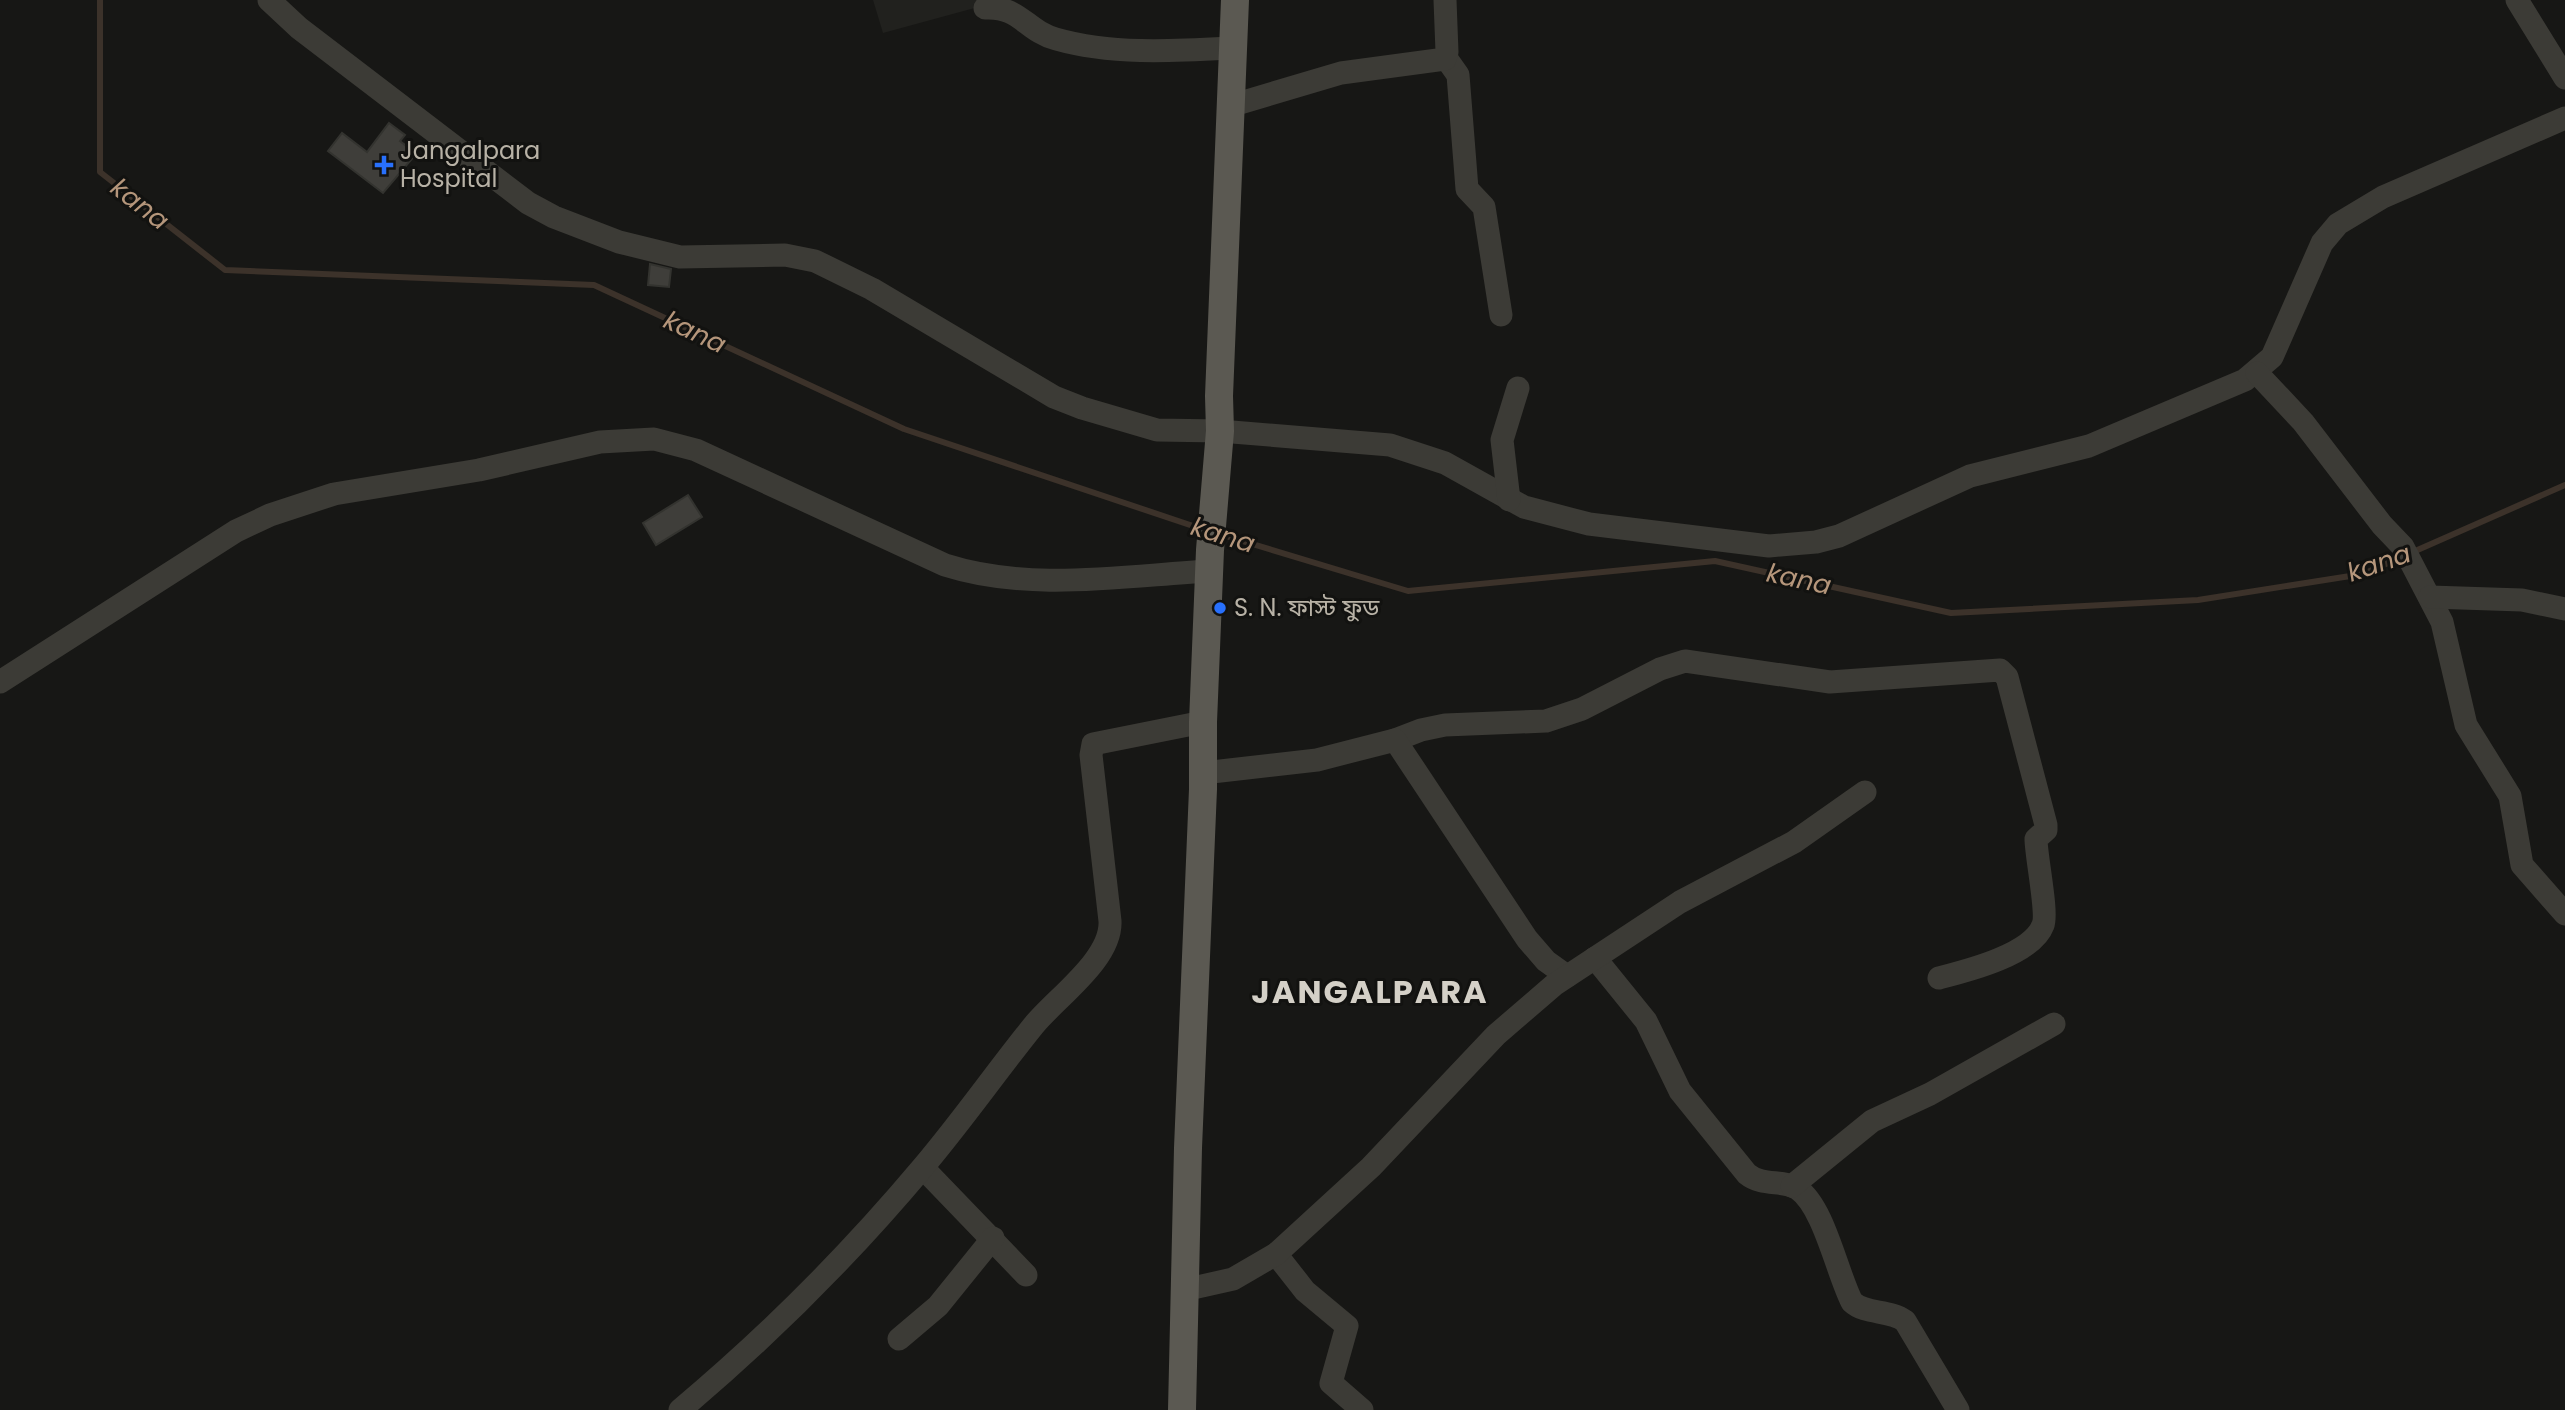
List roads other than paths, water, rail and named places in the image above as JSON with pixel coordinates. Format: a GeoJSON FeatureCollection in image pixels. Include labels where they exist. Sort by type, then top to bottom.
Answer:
{"type":"FeatureCollection","features":[{"type":"Feature","properties":{"kind":"main road"},"geometry":{"type":"LineString","coordinates":[[1182,1410],[1203,722],[1210,560],[1220,431],[1219,396],[1235,0]]}},
{"type":"Feature","properties":{"kind":"street"},"geometry":{"type":"LineString","coordinates":[[269,0],[299,28],[528,203],[554,217],[619,242],[680,257],[785,255],[815,261],[872,289],[1067,402],[1157,430],[1220,431],[1390,445],[1452,467],[1509,500],[1555,516],[1625,529],[1751,545],[1816,542],[1863,528],[1970,476],[2089,446],[2257,373],[2273,357],[2322,243],[2338,224],[2376,200],[2565,118]]}},
{"type":"Feature","properties":{"kind":"street"},"geometry":{"type":"LineString","coordinates":[[1445,0],[1446,58],[1458,75],[1467,189],[1484,207],[1501,315]]}},
{"type":"Feature","properties":{"kind":"street"},"geometry":{"type":"LineString","coordinates":[[2517,0],[2565,78]]}},
{"type":"Feature","properties":{"kind":"street"},"geometry":{"type":"LineString","coordinates":[[985,8],[1012,11],[1040,34],[1074,43],[1177,51],[1233,48]]}},
{"type":"Feature","properties":{"kind":"street"},"geometry":{"type":"LineString","coordinates":[[1230,106],[1350,71],[1446,58]]}},
{"type":"Feature","properties":{"kind":"street"},"geometry":{"type":"LineString","coordinates":[[2257,373],[2303,422],[2382,526],[2403,547],[2442,622],[2466,725],[2510,796],[2522,865],[2565,914]]}},
{"type":"Feature","properties":{"kind":"street"},"geometry":{"type":"LineString","coordinates":[[1509,500],[1502,446],[1504,427],[1518,388]]}},
{"type":"Feature","properties":{"kind":"street"},"geometry":{"type":"LineString","coordinates":[[0,682],[236,531],[270,515],[334,494],[479,470],[600,442],[635,438],[674,442],[696,450],[945,565],[987,576],[1055,580],[1210,560]]}},
{"type":"Feature","properties":{"kind":"street"},"geometry":{"type":"LineString","coordinates":[[2427,591],[2522,600],[2565,609]]}},
{"type":"Feature","properties":{"kind":"street"},"geometry":{"type":"LineString","coordinates":[[1203,773],[1317,760],[1445,725],[1546,721],[1582,709],[1660,669],[1685,661],[1830,682],[2000,670],[2007,677],[2046,825],[2046,830],[2036,839],[2043,925],[2034,938],[2005,956],[1939,978]]}},
{"type":"Feature","properties":{"kind":"street"},"geometry":{"type":"LineString","coordinates":[[680,1410],[783,1316],[923,1168],[1020,1042],[1089,967],[1108,940],[1109,910],[1090,748],[1097,742],[1117,737],[1203,722]]}},
{"type":"Feature","properties":{"kind":"street"},"geometry":{"type":"LineString","coordinates":[[1395,740],[1527,939],[1546,961],[1567,976]]}},
{"type":"Feature","properties":{"kind":"street"},"geometry":{"type":"LineString","coordinates":[[1184,1290],[1233,1279],[1276,1254],[1371,1167],[1496,1035],[1567,976],[1680,902],[1794,842],[1865,792]]}},
{"type":"Feature","properties":{"kind":"street"},"geometry":{"type":"LineString","coordinates":[[1595,958],[1646,1021],[1680,1091],[1747,1174],[1766,1183],[1792,1186],[1803,1193],[1816,1211],[1852,1302],[1866,1310],[1893,1313],[1905,1321],[1958,1410]]}},
{"type":"Feature","properties":{"kind":"street"},"geometry":{"type":"LineString","coordinates":[[1792,1186],[1872,1121],[1930,1094],[2054,1024]]}},
{"type":"Feature","properties":{"kind":"street"},"geometry":{"type":"LineString","coordinates":[[923,1168],[1026,1275]]}},
{"type":"Feature","properties":{"kind":"street"},"geometry":{"type":"LineString","coordinates":[[899,1339],[939,1306],[993,1238]]}},
{"type":"Feature","properties":{"kind":"street"},"geometry":{"type":"LineString","coordinates":[[1276,1254],[1305,1291],[1347,1326],[1331,1382],[1362,1410]]}},
{"type":"Feature","properties":{"kind":"waterway","name":"kana"},"geometry":{"type":"LineString","coordinates":[[100,0],[100,172],[225,270],[594,285],[904,429],[1205,530]]}},
{"type":"Feature","properties":{"kind":"waterway","name":"kana"},"geometry":{"type":"LineString","coordinates":[[1219,534],[1408,591],[1715,561],[1951,613],[2198,600],[2363,574],[2565,485]]}},
{"type":"Feature","properties":{"kind":"place","name":"Jangalpara Hospital"},"geometry":{"type":"Point","coordinates":[384,165]}},
{"type":"Feature","properties":{"kind":"place","name":"S. N. ফাস্ট ফুড"},"geometry":{"type":"Point","coordinates":[1220,608]}},
{"type":"Feature","properties":{"kind":"district","name":"JANGALPARA"},"geometry":{"type":"Point","coordinates":[1370,992]}}]}
